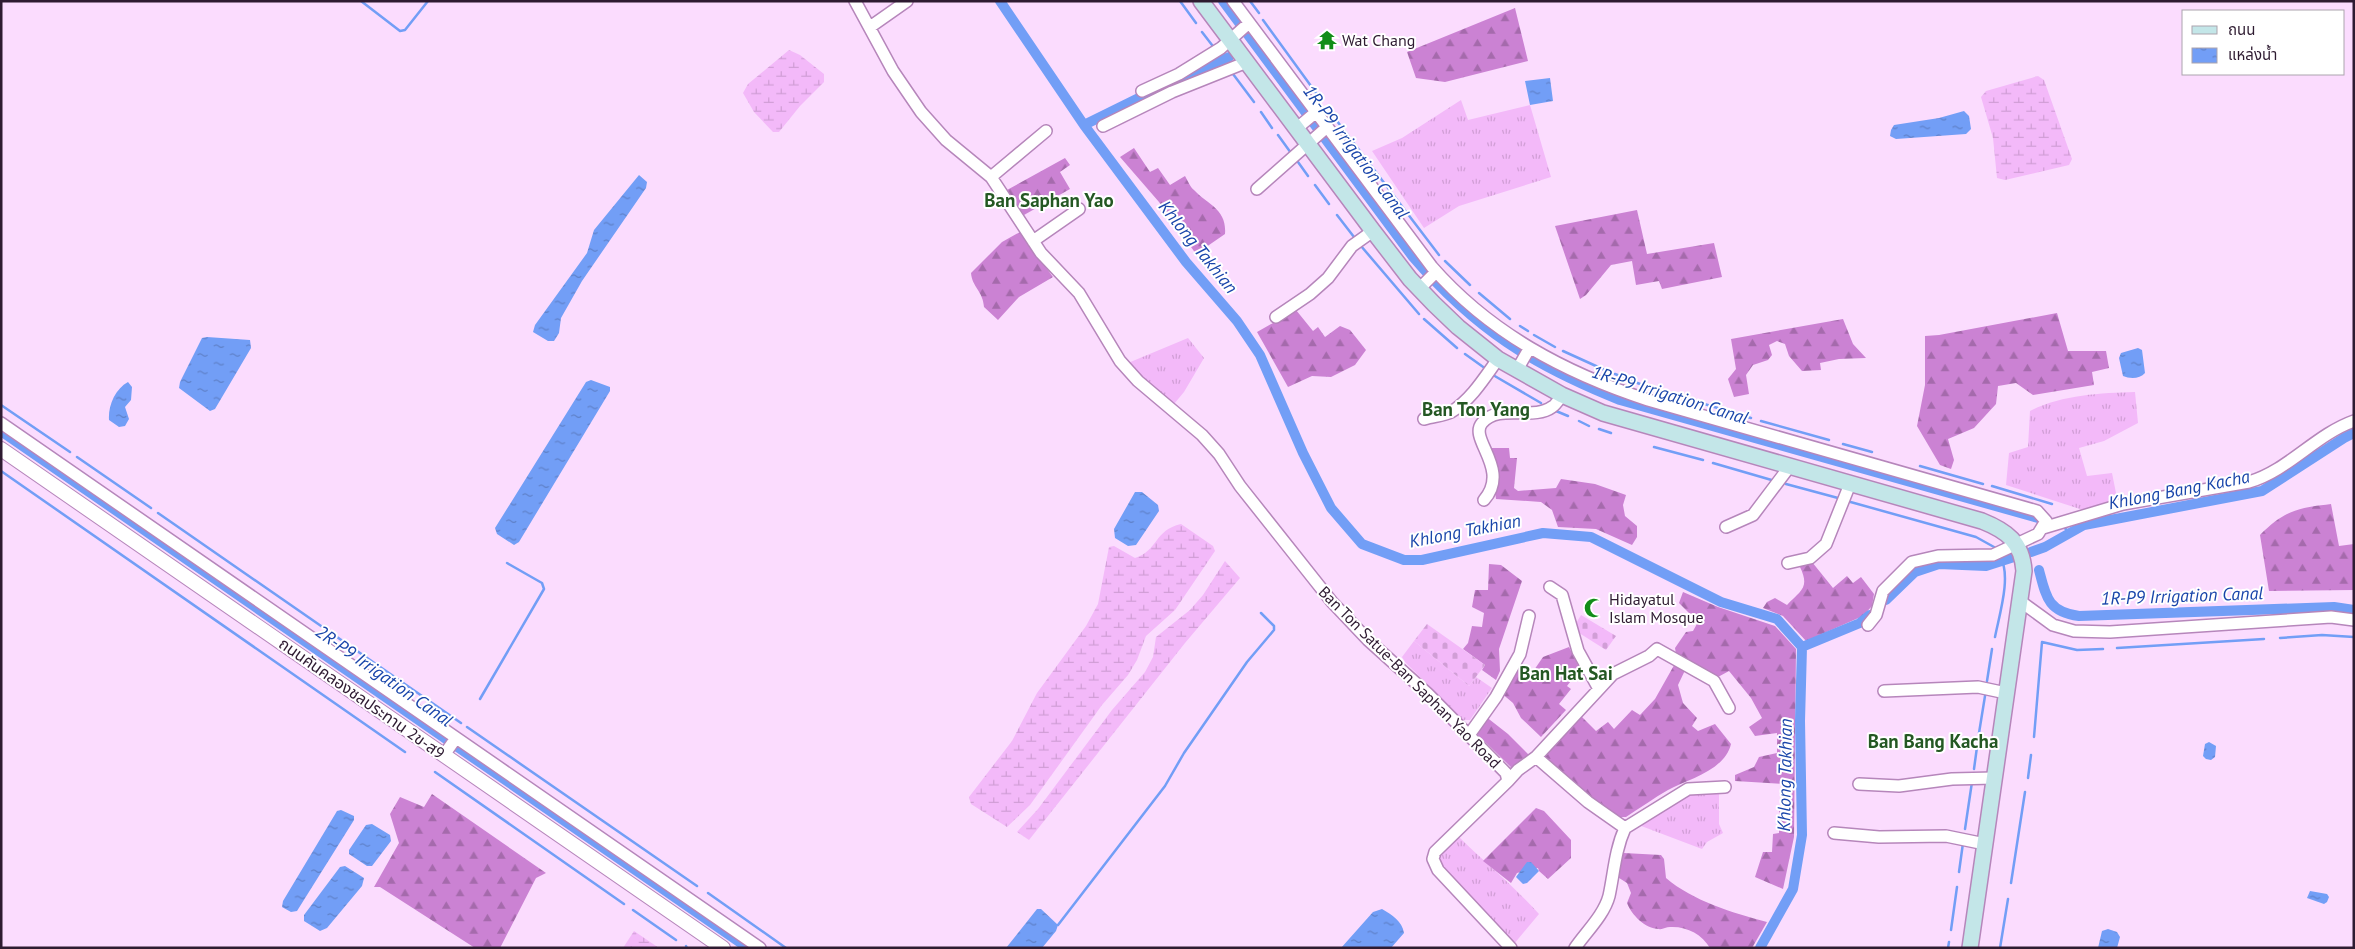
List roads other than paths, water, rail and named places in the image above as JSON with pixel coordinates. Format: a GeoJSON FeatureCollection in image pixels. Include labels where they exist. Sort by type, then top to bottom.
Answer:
{"type":"FeatureCollection","features":[{"type":"Feature","properties":{"kind":"main road"},"geometry":{"type":"LineString","coordinates":[[1201,1],[1233,37],[1246,62],[1307,120],[1318,135],[1373,231],[1458,327],[1498,359],[1523,358],[1562,395],[1603,413],[1982,521],[2005,532],[2018,544],[2024,571],[1970,948]]}},
{"type":"Feature","properties":{"kind":"street","name":"Ban Ton Satue-Ban Saphan Yao Road"},"geometry":{"type":"LineString","coordinates":[[855,1],[893,71],[921,112],[946,140],[991,178],[1052,266],[1079,293],[1120,361],[1138,380],[1202,435],[1219,454],[1264,519],[1332,602],[1506,773],[1508,781],[1435,852],[1433,859],[1438,870],[1511,948]]}},
{"type":"Feature","properties":{"kind":"street"},"geometry":{"type":"LineString","coordinates":[[870,27],[907,1]]}},
{"type":"Feature","properties":{"kind":"street"},"geometry":{"type":"LineString","coordinates":[[1233,1],[1318,135],[1435,273],[1502,331],[1523,358],[1648,400],[2037,511],[2046,521],[2043,528]]}},
{"type":"Feature","properties":{"kind":"street"},"geometry":{"type":"LineString","coordinates":[[1142,91],[1179,74],[1233,37],[1247,25]]}},
{"type":"Feature","properties":{"kind":"street"},"geometry":{"type":"LineString","coordinates":[[1103,126],[1172,92],[1246,62]]}},
{"type":"Feature","properties":{"kind":"street"},"geometry":{"type":"LineString","coordinates":[[991,178],[1046,131]]}},
{"type":"Feature","properties":{"kind":"street"},"geometry":{"type":"LineString","coordinates":[[1257,189],[1318,135]]}},
{"type":"Feature","properties":{"kind":"street"},"geometry":{"type":"LineString","coordinates":[[1033,241],[1079,209]]}},
{"type":"Feature","properties":{"kind":"street"},"geometry":{"type":"LineString","coordinates":[[1276,317],[1310,294],[1328,278],[1352,246],[1373,231]]}},
{"type":"Feature","properties":{"kind":"street"},"geometry":{"type":"LineString","coordinates":[[1422,286],[1435,273]]}},
{"type":"Feature","properties":{"kind":"street"},"geometry":{"type":"LineString","coordinates":[[1424,419],[1444,415],[1456,408],[1464,401],[1498,359]]}},
{"type":"Feature","properties":{"kind":"street"},"geometry":{"type":"LineString","coordinates":[[1484,500],[1492,492],[1495,478],[1479,431],[1481,423],[1489,418],[1506,414],[1536,412],[1552,408],[1562,395]]}},
{"type":"Feature","properties":{"kind":"street"},"geometry":{"type":"LineString","coordinates":[[1868,626],[1876,615],[1883,590],[1912,562],[1938,556],[1993,555],[2030,539],[2043,528],[2124,504],[2264,478],[2279,470],[2330,432],[2354,421]]}},
{"type":"Feature","properties":{"kind":"street"},"geometry":{"type":"LineString","coordinates":[[1,423],[59,475],[450,746],[760,948]]}},
{"type":"Feature","properties":{"kind":"street","name":"ถนนคันคลองชลประทาน 2ข-ส9"},"geometry":{"type":"LineString","coordinates":[[1,449],[59,475],[450,746],[723,948]]}},
{"type":"Feature","properties":{"kind":"street"},"geometry":{"type":"LineString","coordinates":[[1726,527],[1753,515],[1790,466]]}},
{"type":"Feature","properties":{"kind":"street"},"geometry":{"type":"LineString","coordinates":[[1788,563],[1810,558],[1826,544],[1850,484]]}},
{"type":"Feature","properties":{"kind":"street"},"geometry":{"type":"LineString","coordinates":[[1550,587],[1562,595],[1578,651],[1599,689]]}},
{"type":"Feature","properties":{"kind":"street"},"geometry":{"type":"LineString","coordinates":[[2020,601],[2053,625],[2074,631],[2110,632],[2331,617],[2354,620]]}},
{"type":"Feature","properties":{"kind":"street"},"geometry":{"type":"LineString","coordinates":[[1469,735],[1496,697],[1520,654],[1529,616]]}},
{"type":"Feature","properties":{"kind":"street"},"geometry":{"type":"LineString","coordinates":[[1508,781],[1518,770],[1536,757],[1613,674],[1650,656],[1658,648],[1714,681],[1729,708]]}},
{"type":"Feature","properties":{"kind":"street"},"geometry":{"type":"LineString","coordinates":[[1884,691],[1978,687],[2006,693]]}},
{"type":"Feature","properties":{"kind":"street"},"geometry":{"type":"LineString","coordinates":[[1536,757],[1582,797],[1625,828]]}},
{"type":"Feature","properties":{"kind":"street"},"geometry":{"type":"LineString","coordinates":[[1859,784],[1899,786],[1952,779],[1994,778]]}},
{"type":"Feature","properties":{"kind":"street"},"geometry":{"type":"LineString","coordinates":[[1575,948],[1603,910],[1608,897],[1613,866],[1625,828],[1688,789],[1725,786]]}},
{"type":"Feature","properties":{"kind":"street"},"geometry":{"type":"LineString","coordinates":[[1834,833],[1879,837],[1946,836],[1985,844]]}},
{"type":"Feature","properties":{"kind":"water"},"geometry":{"type":"Polygon","coordinates":[[[1550,78],[1553,101],[1530,105],[1525,81],[1550,78]]]}},
{"type":"Feature","properties":{"kind":"water"},"geometry":{"type":"Polygon","coordinates":[[[1964,111],[1969,116],[1971,129],[1966,134],[1896,139],[1890,136],[1894,125],[1939,118],[1964,111]]]}},
{"type":"Feature","properties":{"kind":"water"},"geometry":{"type":"Polygon","coordinates":[[[639,175],[647,182],[646,188],[582,281],[561,318],[559,333],[554,341],[548,341],[533,332],[535,325],[587,253],[594,230],[639,175]]]}},
{"type":"Feature","properties":{"kind":"water"},"geometry":{"type":"Polygon","coordinates":[[[202,338],[250,340],[251,348],[215,409],[210,411],[179,388],[180,382],[202,338]]]}},
{"type":"Feature","properties":{"kind":"water"},"geometry":{"type":"Polygon","coordinates":[[[2138,348],[2142,350],[2145,373],[2135,378],[2123,376],[2119,358],[2121,353],[2138,348]]]}},
{"type":"Feature","properties":{"kind":"water"},"geometry":{"type":"Polygon","coordinates":[[[591,380],[610,387],[610,391],[519,542],[514,545],[497,534],[495,528],[586,382],[591,380]]]}},
{"type":"Feature","properties":{"kind":"water"},"geometry":{"type":"Polygon","coordinates":[[[128,382],[132,387],[131,400],[125,407],[129,419],[125,426],[119,427],[109,420],[110,409],[116,393],[128,382]]]}},
{"type":"Feature","properties":{"kind":"water"},"geometry":{"type":"Polygon","coordinates":[[[1135,492],[1142,492],[1158,505],[1159,511],[1136,545],[1128,546],[1115,538],[1114,529],[1135,492]]]}},
{"type":"Feature","properties":{"kind":"water"},"geometry":{"type":"Polygon","coordinates":[[[2209,742],[2216,746],[2215,757],[2211,760],[2203,756],[2205,744],[2209,742]]]}},
{"type":"Feature","properties":{"kind":"water"},"geometry":{"type":"Polygon","coordinates":[[[341,810],[354,816],[354,820],[297,911],[291,912],[282,907],[283,901],[337,811],[341,810]]]}},
{"type":"Feature","properties":{"kind":"water"},"geometry":{"type":"Polygon","coordinates":[[[372,824],[390,835],[391,841],[372,866],[367,866],[349,854],[349,850],[366,825],[372,824]]]}},
{"type":"Feature","properties":{"kind":"water"},"geometry":{"type":"Polygon","coordinates":[[[1527,862],[1531,862],[1539,871],[1527,883],[1523,884],[1516,877],[1527,862]]]}},
{"type":"Feature","properties":{"kind":"water"},"geometry":{"type":"Polygon","coordinates":[[[345,866],[364,878],[362,886],[327,928],[320,931],[304,921],[304,915],[340,867],[345,866]]]}},
{"type":"Feature","properties":{"kind":"water"},"geometry":{"type":"Polygon","coordinates":[[[2310,891],[2327,894],[2329,897],[2327,902],[2324,904],[2307,898],[2310,891]]]}},
{"type":"Feature","properties":{"kind":"water"},"geometry":{"type":"Polygon","coordinates":[[[1037,909],[1041,909],[1058,925],[1056,931],[1042,948],[1006,948],[1037,909]]]}},
{"type":"Feature","properties":{"kind":"water"},"geometry":{"type":"Polygon","coordinates":[[[1382,909],[1399,922],[1404,933],[1391,948],[1341,948],[1373,912],[1382,909]]]}},
{"type":"Feature","properties":{"kind":"water"},"geometry":{"type":"Polygon","coordinates":[[[2108,929],[2117,932],[2120,937],[2117,948],[2098,948],[2102,931],[2108,929]]]}},
{"type":"Feature","properties":{"kind":"waterway"},"geometry":{"type":"LineString","coordinates":[[361,1],[400,31],[405,30],[428,1]]}},
{"type":"Feature","properties":{"kind":"waterway","name":"Khlong Takhian"},"geometry":{"type":"LineString","coordinates":[[1000,1],[1084,125],[1186,262],[1237,321],[1260,355],[1303,453],[1331,508],[1362,544],[1404,560],[1422,560],[1543,533],[1591,537],[1721,602],[1777,619],[1802,647],[1800,721],[1802,835],[1793,889],[1760,948]]}},
{"type":"Feature","properties":{"kind":"waterway"},"geometry":{"type":"LineString","coordinates":[[1180,1],[1196,23]]}},
{"type":"Feature","properties":{"kind":"waterway","name":"1R-P9 Irrigation Canal"},"geometry":{"type":"LineString","coordinates":[[1223,1],[1413,257],[1459,305],[1483,325],[1532,358],[1588,387],[1620,400],[2038,518]]}},
{"type":"Feature","properties":{"kind":"waterway"},"geometry":{"type":"LineString","coordinates":[[1250,1],[1259,13]]}},
{"type":"Feature","properties":{"kind":"waterway"},"geometry":{"type":"LineString","coordinates":[[1263,20],[1319,97]]}},
{"type":"Feature","properties":{"kind":"waterway"},"geometry":{"type":"LineString","coordinates":[[1202,32],[1212,45]]}},
{"type":"Feature","properties":{"kind":"waterway"},"geometry":{"type":"LineString","coordinates":[[1219,55],[1225,64]]}},
{"type":"Feature","properties":{"kind":"waterway"},"geometry":{"type":"LineString","coordinates":[[1175,81],[1229,57]]}},
{"type":"Feature","properties":{"kind":"waterway"},"geometry":{"type":"LineString","coordinates":[[1233,74],[1254,102]]}},
{"type":"Feature","properties":{"kind":"waterway"},"geometry":{"type":"LineString","coordinates":[[1084,125],[1153,91]]}},
{"type":"Feature","properties":{"kind":"waterway"},"geometry":{"type":"LineString","coordinates":[[1261,112],[1272,128]]}},
{"type":"Feature","properties":{"kind":"waterway"},"geometry":{"type":"LineString","coordinates":[[1337,121],[1439,255]]}},
{"type":"Feature","properties":{"kind":"waterway"},"geometry":{"type":"LineString","coordinates":[[1278,135],[1291,153]]}},
{"type":"Feature","properties":{"kind":"waterway"},"geometry":{"type":"LineString","coordinates":[[1298,162],[1308,176]]}},
{"type":"Feature","properties":{"kind":"waterway"},"geometry":{"type":"LineString","coordinates":[[1315,185],[1329,204]]}},
{"type":"Feature","properties":{"kind":"waterway"},"geometry":{"type":"LineString","coordinates":[[1337,215],[1354,237]]}},
{"type":"Feature","properties":{"kind":"waterway"},"geometry":{"type":"LineString","coordinates":[[1361,246],[1419,314]]}},
{"type":"Feature","properties":{"kind":"waterway"},"geometry":{"type":"LineString","coordinates":[[1445,261],[1470,285]]}},
{"type":"Feature","properties":{"kind":"waterway"},"geometry":{"type":"LineString","coordinates":[[1479,293],[1510,319]]}},
{"type":"Feature","properties":{"kind":"waterway"},"geometry":{"type":"LineString","coordinates":[[1424,319],[1457,348]]}},
{"type":"Feature","properties":{"kind":"waterway"},"geometry":{"type":"LineString","coordinates":[[1520,326],[1528,331]]}},
{"type":"Feature","properties":{"kind":"waterway"},"geometry":{"type":"LineString","coordinates":[[1534,335],[1555,347]]}},
{"type":"Feature","properties":{"kind":"waterway"},"geometry":{"type":"LineString","coordinates":[[1563,351],[1607,371]]}},
{"type":"Feature","properties":{"kind":"waterway"},"geometry":{"type":"LineString","coordinates":[[1465,354],[1486,369]]}},
{"type":"Feature","properties":{"kind":"waterway"},"geometry":{"type":"LineString","coordinates":[[1615,374],[1650,388]]}},
{"type":"Feature","properties":{"kind":"waterway"},"geometry":{"type":"LineString","coordinates":[[1493,375],[1541,403]]}},
{"type":"Feature","properties":{"kind":"waterway"},"geometry":{"type":"LineString","coordinates":[[1661,391],[1751,418]]}},
{"type":"Feature","properties":{"kind":"waterway"},"geometry":{"type":"LineString","coordinates":[[1,405],[70,452]]}},
{"type":"Feature","properties":{"kind":"waterway"},"geometry":{"type":"LineString","coordinates":[[1556,411],[1568,416]]}},
{"type":"Feature","properties":{"kind":"waterway"},"geometry":{"type":"LineString","coordinates":[[1579,421],[1589,426]]}},
{"type":"Feature","properties":{"kind":"waterway"},"geometry":{"type":"LineString","coordinates":[[1761,421],[1829,440]]}},
{"type":"Feature","properties":{"kind":"waterway"},"geometry":{"type":"LineString","coordinates":[[1599,429],[1611,433]]}},
{"type":"Feature","properties":{"kind":"waterway","name":"2R-P9 Irrigation Canal"},"geometry":{"type":"LineString","coordinates":[[1,431],[748,948]]}},
{"type":"Feature","properties":{"kind":"waterway","name":"Khlong Bang Kacha"},"geometry":{"type":"LineString","coordinates":[[2031,552],[2045,547],[2084,525],[2262,491],[2354,433]]}},
{"type":"Feature","properties":{"kind":"waterway"},"geometry":{"type":"LineString","coordinates":[[1843,444],[1872,452]]}},
{"type":"Feature","properties":{"kind":"waterway"},"geometry":{"type":"LineString","coordinates":[[1654,447],[1703,460]]}},
{"type":"Feature","properties":{"kind":"waterway"},"geometry":{"type":"LineString","coordinates":[[77,457],[151,508]]}},
{"type":"Feature","properties":{"kind":"waterway"},"geometry":{"type":"LineString","coordinates":[[1713,463],[1775,481]]}},
{"type":"Feature","properties":{"kind":"waterway"},"geometry":{"type":"LineString","coordinates":[[1920,466],[1983,484]]}},
{"type":"Feature","properties":{"kind":"waterway"},"geometry":{"type":"LineString","coordinates":[[1,471],[405,752]]}},
{"type":"Feature","properties":{"kind":"waterway"},"geometry":{"type":"LineString","coordinates":[[1786,484],[1838,498]]}},
{"type":"Feature","properties":{"kind":"waterway"},"geometry":{"type":"LineString","coordinates":[[1992,486],[2052,504]]}},
{"type":"Feature","properties":{"kind":"waterway"},"geometry":{"type":"LineString","coordinates":[[1847,501],[1976,537],[1994,547]]}},
{"type":"Feature","properties":{"kind":"waterway"},"geometry":{"type":"LineString","coordinates":[[158,513],[461,723]]}},
{"type":"Feature","properties":{"kind":"waterway"},"geometry":{"type":"LineString","coordinates":[[2063,527],[2070,532]]}},
{"type":"Feature","properties":{"kind":"waterway"},"geometry":{"type":"LineString","coordinates":[[1995,637],[2005,585],[2005,574],[2000,557]]}},
{"type":"Feature","properties":{"kind":"waterway","name":"Khlong Bang Kacha"},"geometry":{"type":"LineString","coordinates":[[1886,600],[1915,572],[1939,564],[1986,566],[2014,557]]}},
{"type":"Feature","properties":{"kind":"waterway"},"geometry":{"type":"LineString","coordinates":[[480,699],[544,589],[542,583],[507,563]]}},
{"type":"Feature","properties":{"kind":"waterway","name":"1R-P9 Irrigation Canal"},"geometry":{"type":"LineString","coordinates":[[2039,570],[2050,602],[2061,611],[2079,616],[2334,607],[2354,610]]}},
{"type":"Feature","properties":{"kind":"waterway"},"geometry":{"type":"LineString","coordinates":[[1058,925],[1165,786],[1184,753],[1247,662],[1274,630],[1274,626],[1261,613]]}},
{"type":"Feature","properties":{"kind":"waterway","name":"Khlong Bang Kacha"},"geometry":{"type":"LineString","coordinates":[[1802,647],[1860,623],[1870,615]]}},
{"type":"Feature","properties":{"kind":"waterway"},"geometry":{"type":"LineString","coordinates":[[2280,638],[2322,635],[2354,637]]}},
{"type":"Feature","properties":{"kind":"waterway"},"geometry":{"type":"LineString","coordinates":[[2117,648],[2264,639]]}},
{"type":"Feature","properties":{"kind":"waterway"},"geometry":{"type":"LineString","coordinates":[[2034,737],[2042,642],[2077,650],[2103,649]]}},
{"type":"Feature","properties":{"kind":"waterway"},"geometry":{"type":"LineString","coordinates":[[1987,681],[1992,649]]}},
{"type":"Feature","properties":{"kind":"waterway"},"geometry":{"type":"LineString","coordinates":[[1979,733],[1985,696]]}},
{"type":"Feature","properties":{"kind":"waterway"},"geometry":{"type":"LineString","coordinates":[[467,727],[697,886]]}},
{"type":"Feature","properties":{"kind":"waterway"},"geometry":{"type":"LineString","coordinates":[[1974,769],[1977,747]]}},
{"type":"Feature","properties":{"kind":"waterway"},"geometry":{"type":"LineString","coordinates":[[2028,778],[2031,755]]}},
{"type":"Feature","properties":{"kind":"waterway"},"geometry":{"type":"LineString","coordinates":[[435,772],[624,904]]}},
{"type":"Feature","properties":{"kind":"waterway"},"geometry":{"type":"LineString","coordinates":[[1965,829],[1972,782]]}},
{"type":"Feature","properties":{"kind":"waterway"},"geometry":{"type":"LineString","coordinates":[[2011,883],[2025,792]]}},
{"type":"Feature","properties":{"kind":"waterway"},"geometry":{"type":"LineString","coordinates":[[1959,872],[1963,843]]}},
{"type":"Feature","properties":{"kind":"waterway"},"geometry":{"type":"LineString","coordinates":[[1951,930],[1957,887]]}},
{"type":"Feature","properties":{"kind":"waterway"},"geometry":{"type":"LineString","coordinates":[[708,893],[786,948]]}},
{"type":"Feature","properties":{"kind":"waterway"},"geometry":{"type":"LineString","coordinates":[[2000,948],[2008,899]]}},
{"type":"Feature","properties":{"kind":"waterway"},"geometry":{"type":"LineString","coordinates":[[633,910],[676,940]]}},
{"type":"Feature","properties":{"kind":"waterway"},"geometry":{"type":"LineString","coordinates":[[1948,948],[1949,942]]}},
{"type":"Feature","properties":{"kind":"place","name":"Wat Chang"},"geometry":{"type":"Point","coordinates":[1327,40]}},
{"type":"Feature","properties":{"kind":"place","name":"Hidayatul Islam Mosque"},"geometry":{"type":"Point","coordinates":[1594,608]}},
{"type":"Feature","properties":{"kind":"district","name":"Ban Saphan Yao"},"geometry":{"type":"Point","coordinates":[1049,200]}},
{"type":"Feature","properties":{"kind":"district","name":"Ban Ton Yang"},"geometry":{"type":"Point","coordinates":[1476,409]}},
{"type":"Feature","properties":{"kind":"district","name":"Ban Hat Sai"},"geometry":{"type":"Point","coordinates":[1566,673]}},
{"type":"Feature","properties":{"kind":"district","name":"Ban Bang Kacha"},"geometry":{"type":"Point","coordinates":[1933,741]}}]}
